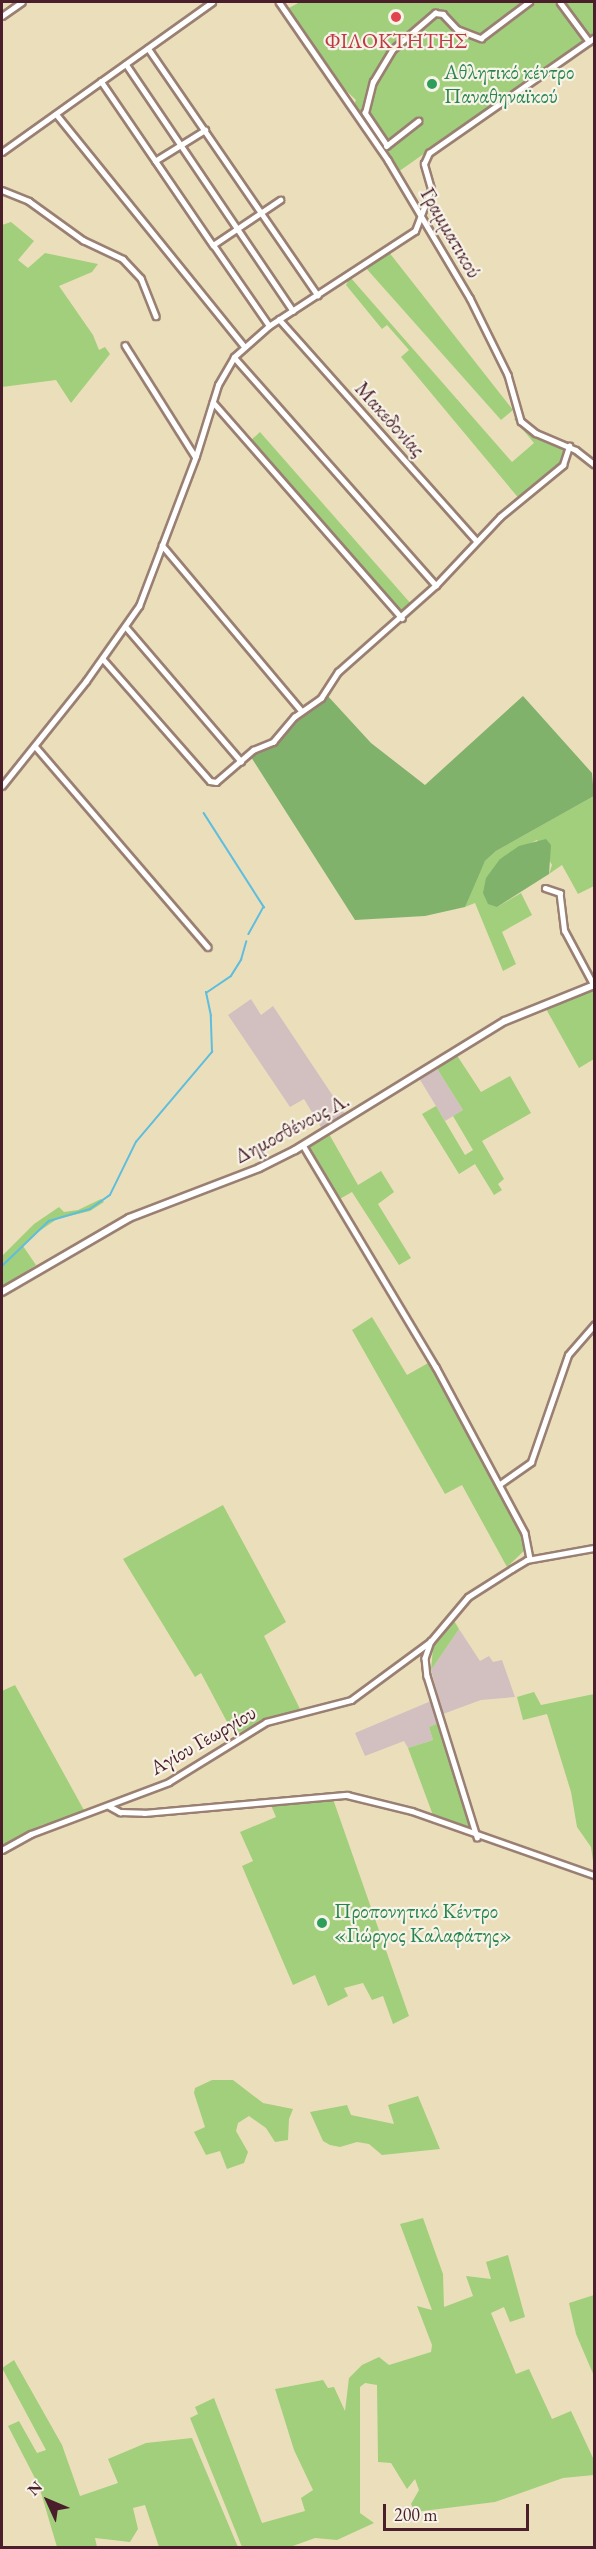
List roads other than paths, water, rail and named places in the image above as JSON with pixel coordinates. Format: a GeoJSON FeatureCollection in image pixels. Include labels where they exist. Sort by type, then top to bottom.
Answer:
{"type":"FeatureCollection","features":[{"type":"Feature","properties":{"kind":"street"},"geometry":{"type":"LineString","coordinates":[[2,16],[22,2]]}},
{"type":"Feature","properties":{"kind":"street"},"geometry":{"type":"LineString","coordinates":[[2,152],[57,115],[212,2]]}},
{"type":"Feature","properties":{"kind":"street","name":"Γραμματικού"},"geometry":{"type":"LineString","coordinates":[[279,2],[422,217],[508,375],[521,421],[536,433],[569,446],[594,464]]}},
{"type":"Feature","properties":{"kind":"street"},"geometry":{"type":"LineString","coordinates":[[419,121],[387,146],[365,113],[373,82],[392,50],[435,13],[443,14],[457,28],[481,38],[529,2]]}},
{"type":"Feature","properties":{"kind":"street"},"geometry":{"type":"LineString","coordinates":[[560,2],[589,41]]}},
{"type":"Feature","properties":{"kind":"street"},"geometry":{"type":"LineString","coordinates":[[2,786],[103,659],[126,627],[147,590],[196,456],[213,402],[234,357],[244,346],[279,319],[411,234],[422,217],[432,185],[424,166],[429,153],[594,38]]}},
{"type":"Feature","properties":{"kind":"street"},"geometry":{"type":"LineString","coordinates":[[148,48],[318,296]]}},
{"type":"Feature","properties":{"kind":"street"},"geometry":{"type":"LineString","coordinates":[[126,64],[292,310]]}},
{"type":"Feature","properties":{"kind":"street"},"geometry":{"type":"LineString","coordinates":[[101,81],[269,326]]}},
{"type":"Feature","properties":{"kind":"street"},"geometry":{"type":"LineString","coordinates":[[57,115],[244,346]]}},
{"type":"Feature","properties":{"kind":"street"},"geometry":{"type":"LineString","coordinates":[[155,161],[205,130]]}},
{"type":"Feature","properties":{"kind":"street"},"geometry":{"type":"LineString","coordinates":[[2,190],[29,201],[83,240],[123,259],[141,278],[156,316]]}},
{"type":"Feature","properties":{"kind":"street"},"geometry":{"type":"LineString","coordinates":[[213,245],[280,200]]}},
{"type":"Feature","properties":{"kind":"street","name":"Μακεδονίας"},"geometry":{"type":"LineString","coordinates":[[279,319],[476,540]]}},
{"type":"Feature","properties":{"kind":"street"},"geometry":{"type":"LineString","coordinates":[[124,345],[196,456]]}},
{"type":"Feature","properties":{"kind":"street"},"geometry":{"type":"LineString","coordinates":[[234,357],[436,585]]}},
{"type":"Feature","properties":{"kind":"street"},"geometry":{"type":"LineString","coordinates":[[213,402],[402,618]]}},
{"type":"Feature","properties":{"kind":"street"},"geometry":{"type":"LineString","coordinates":[[103,659],[212,784],[241,760],[273,742],[302,711],[321,698],[349,661],[402,618],[436,585],[476,540],[563,465],[569,446]]}},
{"type":"Feature","properties":{"kind":"street"},"geometry":{"type":"LineString","coordinates":[[162,546],[302,711]]}},
{"type":"Feature","properties":{"kind":"street"},"geometry":{"type":"LineString","coordinates":[[126,627],[241,760]]}},
{"type":"Feature","properties":{"kind":"street"},"geometry":{"type":"LineString","coordinates":[[35,746],[208,947]]}},
{"type":"Feature","properties":{"kind":"street"},"geometry":{"type":"LineString","coordinates":[[545,888],[560,893],[565,931],[594,985]]}},
{"type":"Feature","properties":{"kind":"street","name":"Δημοσθένους Λ."},"geometry":{"type":"LineString","coordinates":[[2,1292],[129,1218],[259,1168],[303,1145],[505,1021],[594,985]]}},
{"type":"Feature","properties":{"kind":"street"},"geometry":{"type":"LineString","coordinates":[[303,1145],[436,1367],[525,1533],[530,1559]]}},
{"type":"Feature","properties":{"kind":"street"},"geometry":{"type":"LineString","coordinates":[[500,1484],[531,1462],[549,1418],[568,1355],[594,1324]]}},
{"type":"Feature","properties":{"kind":"street","name":"Αγίου Γεωργίου"},"geometry":{"type":"LineString","coordinates":[[2,1850],[31,1834],[109,1806],[171,1780],[266,1722],[351,1700],[431,1641],[468,1597],[530,1559],[594,1548]]}},
{"type":"Feature","properties":{"kind":"street"},"geometry":{"type":"LineString","coordinates":[[431,1641],[425,1658],[427,1676],[477,1837]]}},
{"type":"Feature","properties":{"kind":"street"},"geometry":{"type":"LineString","coordinates":[[109,1806],[120,1812],[144,1813],[347,1795],[412,1811],[477,1837],[594,1875]]}},
{"type":"Feature","properties":{"kind":"waterway"},"geometry":{"type":"LineString","coordinates":[[204,813],[264,907],[249,934]]}},
{"type":"Feature","properties":{"kind":"waterway"},"geometry":{"type":"LineString","coordinates":[[2,1266],[49,1221],[90,1209],[110,1195],[136,1142],[212,1052],[211,1016],[206,993],[231,976],[241,960],[246,942]]}},
{"type":"Feature","properties":{"kind":"place","name":"ΦΙΛΟΚΤΗΤΗΣ"},"geometry":{"type":"Point","coordinates":[396,17]}},
{"type":"Feature","properties":{"kind":"place","name":"Αθλητικό κέντρο Παναθηναϊκού"},"geometry":{"type":"Point","coordinates":[432,84]}},
{"type":"Feature","properties":{"kind":"place","name":"Προπονητικό Κέντρο «Γιώργος Καλαφάτης»"},"geometry":{"type":"Point","coordinates":[322,1923]}}]}
